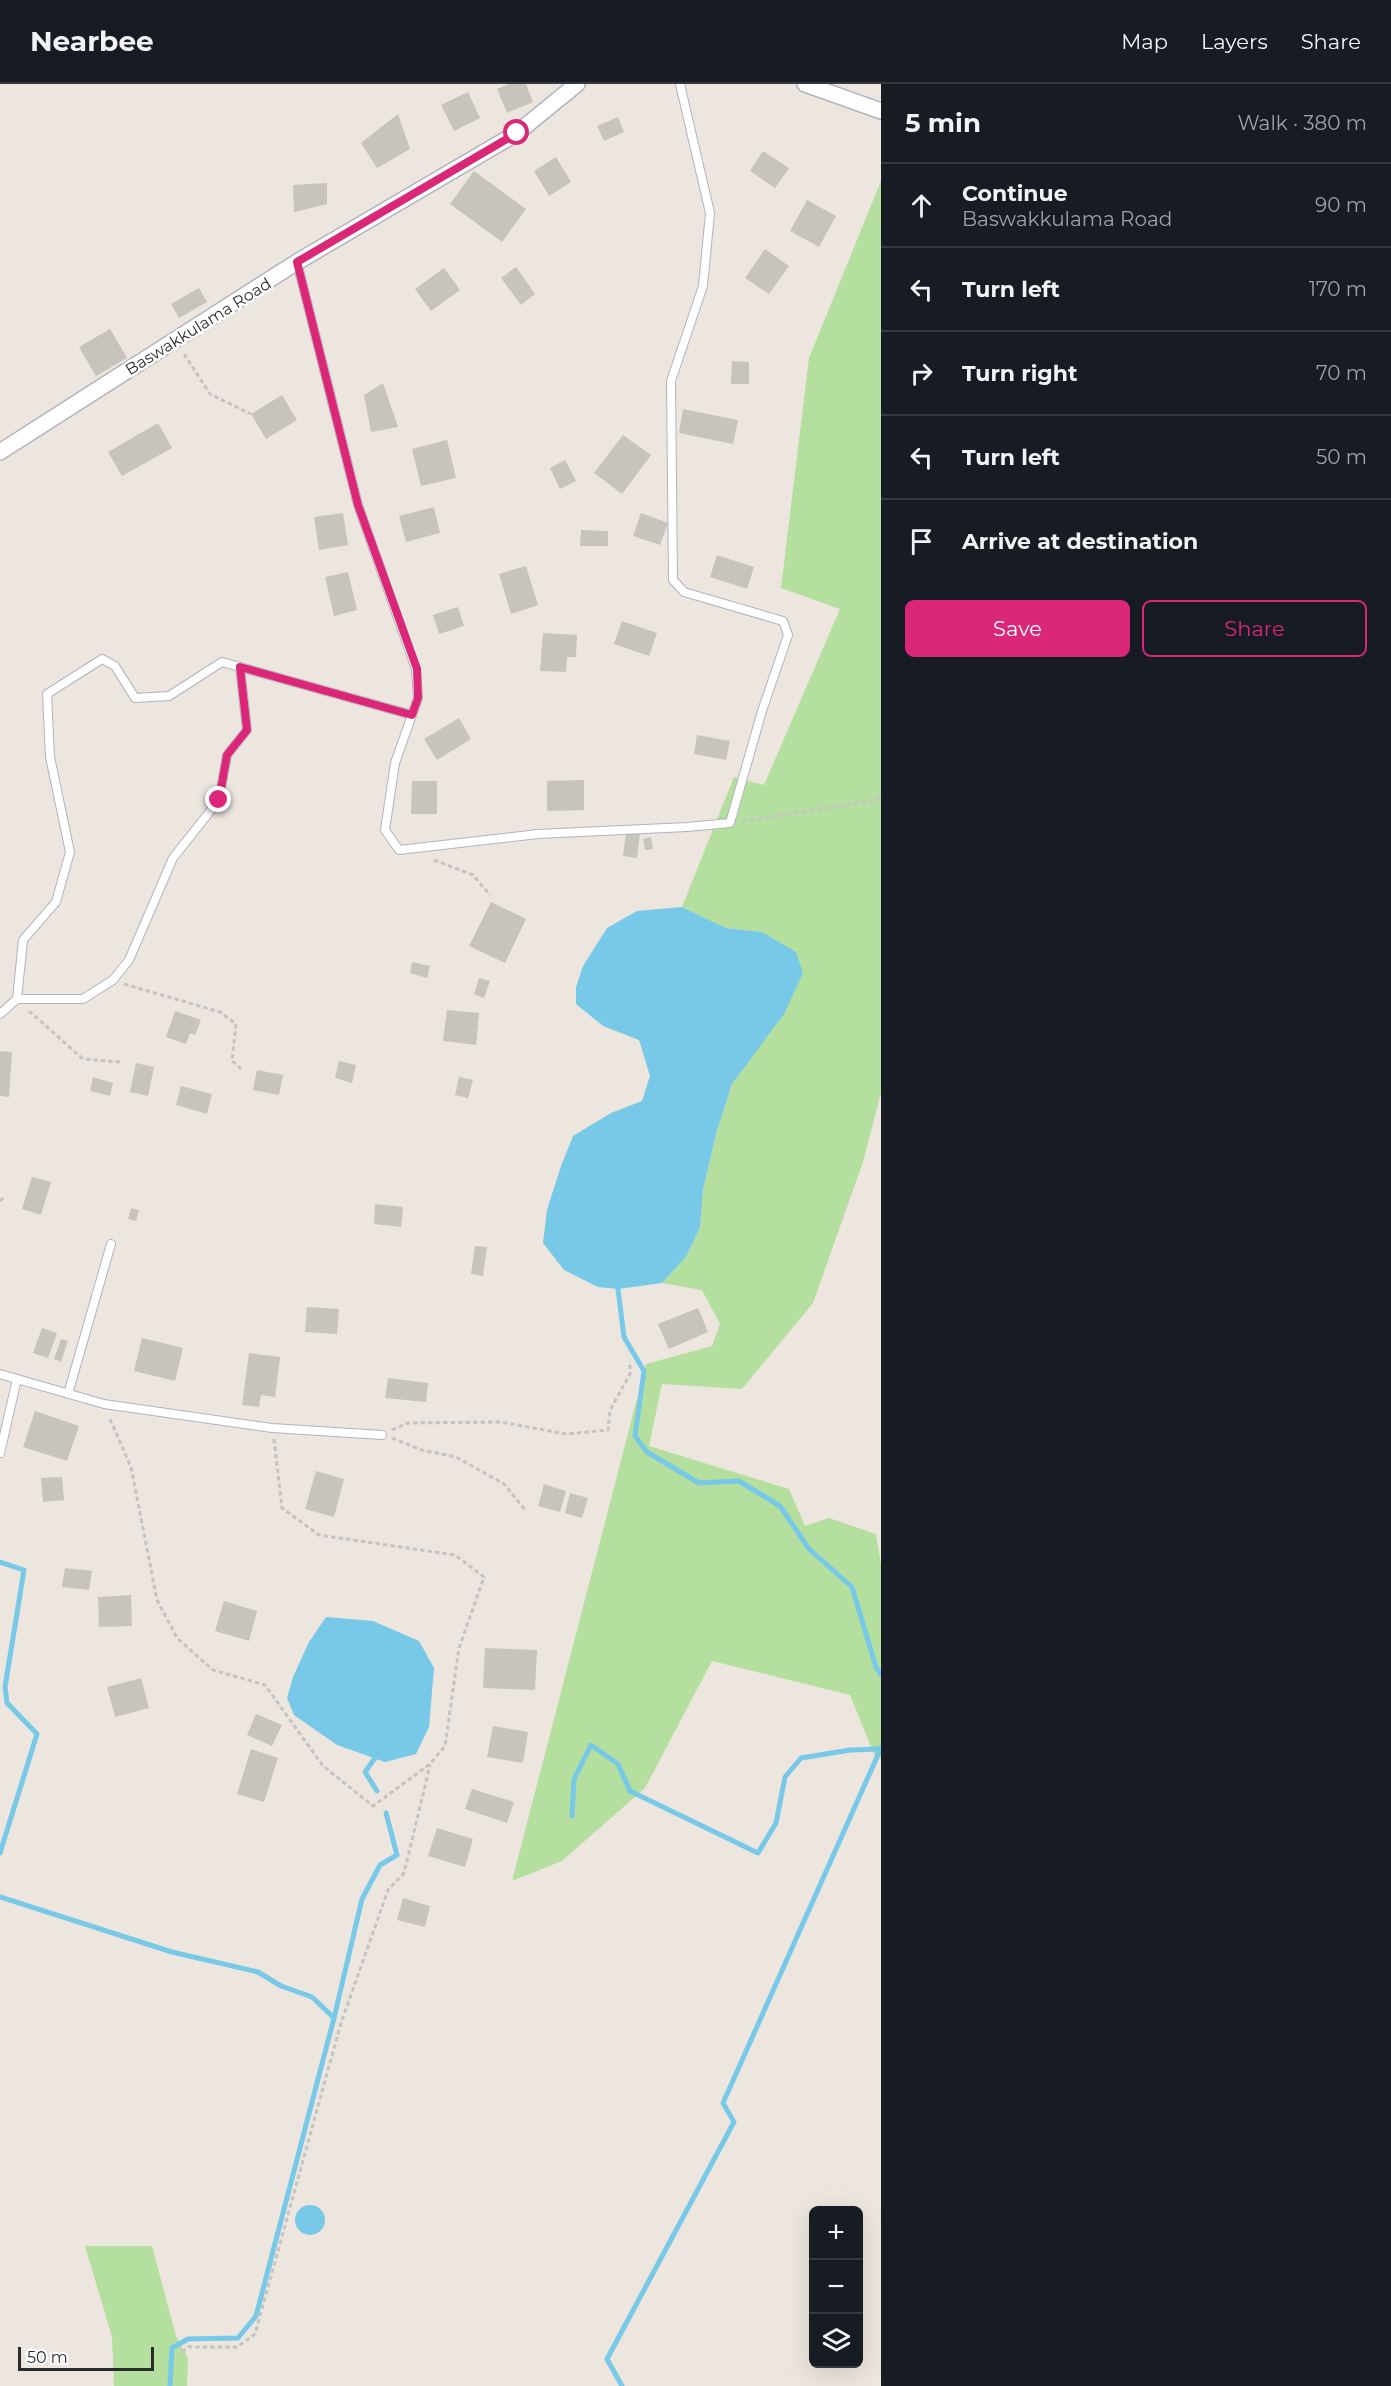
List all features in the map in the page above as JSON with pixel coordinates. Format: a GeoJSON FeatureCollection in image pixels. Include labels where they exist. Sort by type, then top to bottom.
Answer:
{"type":"FeatureCollection","features":[{"type":"Feature","properties":{"kind":"street","name":"Baswakkulama Road"},"geometry":{"type":"LineString","coordinates":[[0,452],[297,262],[517,133],[577,84]]}},
{"type":"Feature","properties":{"kind":"street"},"geometry":{"type":"LineString","coordinates":[[805,84],[881,111]]}},
{"type":"Feature","properties":{"kind":"lane"},"geometry":{"type":"LineString","coordinates":[[297,262],[358,505],[417,669],[418,698],[395,764],[385,830],[399,850],[538,834],[730,823],[762,711],[788,635],[783,621],[684,592],[673,580],[671,381],[703,286],[710,213],[680,84]]}},
{"type":"Feature","properties":{"kind":"lane"},"geometry":{"type":"LineString","coordinates":[[0,1014],[16,999],[23,940],[56,902],[70,852],[50,757],[47,694],[102,659],[115,666],[135,698],[169,696],[222,662],[412,715]]}},
{"type":"Feature","properties":{"kind":"lane"},"geometry":{"type":"LineString","coordinates":[[16,999],[83,999],[113,980],[129,960],[174,858],[219,800],[227,755],[247,730],[240,667]]}},
{"type":"Feature","properties":{"kind":"lane"},"geometry":{"type":"LineString","coordinates":[[68,1394],[111,1244]]}},
{"type":"Feature","properties":{"kind":"lane"},"geometry":{"type":"LineString","coordinates":[[0,1374],[104,1404],[272,1428],[382,1435]]}},
{"type":"Feature","properties":{"kind":"lane"},"geometry":{"type":"LineString","coordinates":[[0,1453],[17,1379]]}},
{"type":"Feature","properties":{"kind":"path"},"geometry":{"type":"LineString","coordinates":[[175,340],[210,394],[251,414]]}},
{"type":"Feature","properties":{"kind":"path"},"geometry":{"type":"LineString","coordinates":[[730,823],[865,802],[881,797]]}},
{"type":"Feature","properties":{"kind":"path"},"geometry":{"type":"LineString","coordinates":[[421,849],[438,862],[473,875],[490,895]]}},
{"type":"Feature","properties":{"kind":"path"},"geometry":{"type":"LineString","coordinates":[[113,980],[220,1012],[236,1024],[232,1061],[241,1069]]}},
{"type":"Feature","properties":{"kind":"path"},"geometry":{"type":"LineString","coordinates":[[16,999],[83,1059],[120,1062]]}},
{"type":"Feature","properties":{"kind":"path"},"geometry":{"type":"LineString","coordinates":[[382,1435],[408,1423],[501,1422],[566,1434],[608,1430],[610,1410],[630,1374],[630,1361]]}},
{"type":"Feature","properties":{"kind":"path"},"geometry":{"type":"LineString","coordinates":[[104,1404],[131,1467],[157,1600],[177,1638],[213,1670],[265,1685],[323,1766],[373,1806],[430,1764],[445,1746],[459,1648],[484,1577],[455,1555],[319,1535],[282,1508],[272,1428]]}},
{"type":"Feature","properties":{"kind":"path"},"geometry":{"type":"LineString","coordinates":[[382,1435],[422,1450],[456,1457],[504,1484],[526,1511]]}},
{"type":"Feature","properties":{"kind":"path"},"geometry":{"type":"LineString","coordinates":[[182,2352],[188,2347],[237,2347],[255,2334],[341,2023],[388,1890],[404,1873],[430,1764]]}},
{"type":"Feature","properties":{"kind":"green space"},"geometry":{"type":"Polygon","coordinates":[[[881,181],[881,1093],[863,1162],[813,1303],[742,1389],[662,1384],[649,1446],[789,1489],[805,1526],[829,1518],[876,1534],[881,1565],[881,1758],[876,1759],[850,1695],[712,1661],[645,1788],[562,1861],[512,1881],[646,1364],[712,1346],[720,1324],[702,1290],[662,1283],[686,1257],[700,1227],[703,1190],[716,1134],[732,1084],[757,1049],[762,932],[726,928],[682,907],[734,777],[764,785],[840,609],[781,588],[809,358],[881,181]]]}},
{"type":"Feature","properties":{"kind":"green space"},"geometry":{"type":"Polygon","coordinates":[[[85,2246],[152,2246],[176,2336],[188,2358],[187,2386],[114,2386],[112,2337],[85,2246]]]}},
{"type":"Feature","properties":{"kind":"water"},"geometry":{"type":"Polygon","coordinates":[[[682,907],[726,928],[762,932],[796,952],[803,973],[784,1014],[732,1084],[716,1134],[703,1190],[700,1227],[686,1257],[662,1283],[618,1289],[598,1287],[564,1270],[543,1243],[547,1210],[573,1136],[611,1113],[642,1101],[650,1076],[639,1040],[603,1026],[576,1004],[576,987],[583,966],[607,928],[637,911],[682,907]]]}},
{"type":"Feature","properties":{"kind":"water"},"geometry":{"type":"Polygon","coordinates":[[[326,1617],[373,1621],[419,1641],[434,1668],[429,1727],[416,1754],[385,1762],[337,1745],[294,1715],[287,1698],[293,1677],[309,1642],[326,1617]]]}},
{"type":"Feature","properties":{"kind":"water"},"geometry":{"type":"Polygon","coordinates":[[[310,2205],[321,2209],[325,2220],[321,2231],[310,2235],[299,2231],[295,2220],[299,2209],[310,2205]]]}},
{"type":"Feature","properties":{"kind":"building"},"geometry":{"type":"Polygon","coordinates":[[[509,84],[526,84],[533,102],[507,113],[497,89],[509,84]]]}},
{"type":"Feature","properties":{"kind":"building"},"geometry":{"type":"Polygon","coordinates":[[[468,92],[480,118],[454,131],[441,105],[468,92]]]}},
{"type":"Feature","properties":{"kind":"building"},"geometry":{"type":"Polygon","coordinates":[[[398,114],[410,149],[377,168],[361,143],[398,114]]]}},
{"type":"Feature","properties":{"kind":"building"},"geometry":{"type":"Polygon","coordinates":[[[618,117],[624,132],[604,141],[597,126],[618,117]]]}},
{"type":"Feature","properties":{"kind":"building"},"geometry":{"type":"Polygon","coordinates":[[[763,151],[789,168],[775,188],[750,171],[763,151]]]}},
{"type":"Feature","properties":{"kind":"building"},"geometry":{"type":"Polygon","coordinates":[[[556,157],[571,182],[549,196],[534,171],[556,157]]]}},
{"type":"Feature","properties":{"kind":"building"},"geometry":{"type":"Polygon","coordinates":[[[474,171],[526,209],[502,242],[450,204],[474,171]]]}},
{"type":"Feature","properties":{"kind":"building"},"geometry":{"type":"Polygon","coordinates":[[[327,183],[327,204],[294,212],[293,185],[327,183]]]}},
{"type":"Feature","properties":{"kind":"building"},"geometry":{"type":"Polygon","coordinates":[[[807,200],[836,216],[819,247],[790,231],[807,200]]]}},
{"type":"Feature","properties":{"kind":"building"},"geometry":{"type":"Polygon","coordinates":[[[765,249],[789,266],[769,294],[745,278],[765,249]]]}},
{"type":"Feature","properties":{"kind":"building"},"geometry":{"type":"Polygon","coordinates":[[[516,267],[535,294],[521,305],[501,278],[516,267]]]}},
{"type":"Feature","properties":{"kind":"building"},"geometry":{"type":"Polygon","coordinates":[[[444,268],[460,290],[431,311],[415,289],[444,268]]]}},
{"type":"Feature","properties":{"kind":"building"},"geometry":{"type":"Polygon","coordinates":[[[199,288],[207,302],[179,318],[171,304],[199,288]]]}},
{"type":"Feature","properties":{"kind":"building"},"geometry":{"type":"Polygon","coordinates":[[[110,329],[127,358],[96,376],[79,347],[110,329]]]}},
{"type":"Feature","properties":{"kind":"building"},"geometry":{"type":"Polygon","coordinates":[[[732,361],[749,362],[749,384],[731,384],[732,361]]]}},
{"type":"Feature","properties":{"kind":"building"},"geometry":{"type":"Polygon","coordinates":[[[383,383],[398,427],[371,432],[364,395],[383,383]]]}},
{"type":"Feature","properties":{"kind":"building"},"geometry":{"type":"Polygon","coordinates":[[[282,395],[297,420],[266,439],[251,414],[282,395]]]}},
{"type":"Feature","properties":{"kind":"building"},"geometry":{"type":"Polygon","coordinates":[[[683,409],[738,420],[733,444],[679,433],[683,409]]]}},
{"type":"Feature","properties":{"kind":"building"},"geometry":{"type":"Polygon","coordinates":[[[158,423],[172,448],[122,476],[108,452],[158,423]]]}},
{"type":"Feature","properties":{"kind":"building"},"geometry":{"type":"Polygon","coordinates":[[[623,435],[651,455],[622,494],[594,473],[623,435]]]}},
{"type":"Feature","properties":{"kind":"building"},"geometry":{"type":"Polygon","coordinates":[[[447,440],[456,478],[421,486],[412,449],[447,440]]]}},
{"type":"Feature","properties":{"kind":"building"},"geometry":{"type":"Polygon","coordinates":[[[565,460],[576,481],[560,489],[550,468],[565,460]]]}},
{"type":"Feature","properties":{"kind":"building"},"geometry":{"type":"Polygon","coordinates":[[[434,507],[440,533],[406,542],[399,516],[434,507]]]}},
{"type":"Feature","properties":{"kind":"building"},"geometry":{"type":"Polygon","coordinates":[[[343,513],[348,545],[319,550],[314,517],[343,513]]]}},
{"type":"Feature","properties":{"kind":"building"},"geometry":{"type":"Polygon","coordinates":[[[641,513],[668,523],[660,545],[633,536],[641,513]]]}},
{"type":"Feature","properties":{"kind":"building"},"geometry":{"type":"Polygon","coordinates":[[[581,530],[608,531],[608,546],[580,546],[581,530]]]}},
{"type":"Feature","properties":{"kind":"building"},"geometry":{"type":"Polygon","coordinates":[[[717,555],[754,567],[747,589],[710,577],[717,555]]]}},
{"type":"Feature","properties":{"kind":"building"},"geometry":{"type":"Polygon","coordinates":[[[526,566],[538,605],[511,614],[499,574],[526,566]]]}},
{"type":"Feature","properties":{"kind":"building"},"geometry":{"type":"Polygon","coordinates":[[[348,572],[357,610],[334,616],[325,577],[348,572]]]}},
{"type":"Feature","properties":{"kind":"building"},"geometry":{"type":"Polygon","coordinates":[[[458,607],[464,626],[439,634],[433,615],[458,607]]]}},
{"type":"Feature","properties":{"kind":"building"},"geometry":{"type":"Polygon","coordinates":[[[622,621],[657,633],[649,656],[614,644],[622,621]]]}},
{"type":"Feature","properties":{"kind":"building"},"geometry":{"type":"Polygon","coordinates":[[[543,633],[577,635],[576,657],[567,657],[566,672],[540,671],[543,633]]]}},
{"type":"Feature","properties":{"kind":"building"},"geometry":{"type":"Polygon","coordinates":[[[459,718],[471,739],[437,760],[424,739],[459,718]]]}},
{"type":"Feature","properties":{"kind":"building"},"geometry":{"type":"Polygon","coordinates":[[[697,735],[730,741],[726,760],[694,754],[697,735]]]}},
{"type":"Feature","properties":{"kind":"building"},"geometry":{"type":"Polygon","coordinates":[[[584,780],[584,810],[547,811],[547,781],[584,780]]]}},
{"type":"Feature","properties":{"kind":"building"},"geometry":{"type":"Polygon","coordinates":[[[412,781],[437,781],[437,814],[411,814],[412,781]]]}},
{"type":"Feature","properties":{"kind":"building"},"geometry":{"type":"Polygon","coordinates":[[[626,832],[640,833],[637,858],[623,856],[626,832]]]}},
{"type":"Feature","properties":{"kind":"building"},"geometry":{"type":"Polygon","coordinates":[[[651,837],[653,849],[645,850],[643,839],[651,837]]]}},
{"type":"Feature","properties":{"kind":"building"},"geometry":{"type":"Polygon","coordinates":[[[491,902],[526,919],[505,963],[469,946],[491,902]]]}},
{"type":"Feature","properties":{"kind":"building"},"geometry":{"type":"Polygon","coordinates":[[[412,962],[430,966],[427,978],[410,973],[412,962]]]}},
{"type":"Feature","properties":{"kind":"building"},"geometry":{"type":"Polygon","coordinates":[[[479,978],[490,981],[484,998],[474,994],[479,978]]]}},
{"type":"Feature","properties":{"kind":"building"},"geometry":{"type":"Polygon","coordinates":[[[447,1010],[479,1013],[476,1045],[443,1041],[447,1010]]]}},
{"type":"Feature","properties":{"kind":"building"},"geometry":{"type":"Polygon","coordinates":[[[175,1011],[201,1020],[195,1035],[190,1033],[186,1044],[166,1037],[175,1011]]]}},
{"type":"Feature","properties":{"kind":"building"},"geometry":{"type":"Polygon","coordinates":[[[0,1051],[12,1052],[9,1097],[0,1096],[0,1051]]]}},
{"type":"Feature","properties":{"kind":"building"},"geometry":{"type":"Polygon","coordinates":[[[339,1061],[356,1065],[352,1083],[335,1078],[339,1061]]]}},
{"type":"Feature","properties":{"kind":"building"},"geometry":{"type":"Polygon","coordinates":[[[136,1063],[154,1067],[148,1096],[130,1092],[136,1063]]]}},
{"type":"Feature","properties":{"kind":"building"},"geometry":{"type":"Polygon","coordinates":[[[257,1070],[283,1075],[279,1095],[253,1090],[257,1070]]]}},
{"type":"Feature","properties":{"kind":"building"},"geometry":{"type":"Polygon","coordinates":[[[93,1077],[113,1083],[110,1096],[90,1091],[93,1077]]]}},
{"type":"Feature","properties":{"kind":"building"},"geometry":{"type":"Polygon","coordinates":[[[459,1077],[473,1080],[468,1098],[455,1095],[459,1077]]]}},
{"type":"Feature","properties":{"kind":"building"},"geometry":{"type":"Polygon","coordinates":[[[181,1086],[212,1094],[207,1114],[176,1105],[181,1086]]]}},
{"type":"Feature","properties":{"kind":"building"},"geometry":{"type":"Polygon","coordinates":[[[32,1177],[51,1182],[41,1215],[22,1209],[32,1177]]]}},
{"type":"Feature","properties":{"kind":"building"},"geometry":{"type":"Polygon","coordinates":[[[375,1204],[403,1207],[401,1227],[374,1224],[375,1204]]]}},
{"type":"Feature","properties":{"kind":"building"},"geometry":{"type":"Polygon","coordinates":[[[131,1208],[139,1210],[136,1221],[128,1219],[131,1208]]]}},
{"type":"Feature","properties":{"kind":"building"},"geometry":{"type":"Polygon","coordinates":[[[475,1246],[487,1247],[483,1276],[471,1274],[475,1246]]]}},
{"type":"Feature","properties":{"kind":"building"},"geometry":{"type":"Polygon","coordinates":[[[307,1307],[339,1309],[337,1334],[305,1332],[307,1307]]]}},
{"type":"Feature","properties":{"kind":"building"},"geometry":{"type":"Polygon","coordinates":[[[698,1308],[708,1332],[669,1349],[658,1324],[698,1308]]]}},
{"type":"Feature","properties":{"kind":"building"},"geometry":{"type":"Polygon","coordinates":[[[42,1328],[57,1333],[48,1358],[33,1353],[42,1328]]]}},
{"type":"Feature","properties":{"kind":"building"},"geometry":{"type":"Polygon","coordinates":[[[142,1338],[183,1348],[175,1381],[134,1371],[142,1338]]]}},
{"type":"Feature","properties":{"kind":"building"},"geometry":{"type":"Polygon","coordinates":[[[61,1339],[68,1341],[61,1362],[54,1359],[61,1339]]]}},
{"type":"Feature","properties":{"kind":"building"},"geometry":{"type":"Polygon","coordinates":[[[249,1353],[280,1357],[275,1397],[261,1395],[259,1407],[242,1405],[249,1353]]]}},
{"type":"Feature","properties":{"kind":"building"},"geometry":{"type":"Polygon","coordinates":[[[388,1378],[428,1383],[426,1402],[385,1398],[388,1378]]]}},
{"type":"Feature","properties":{"kind":"building"},"geometry":{"type":"Polygon","coordinates":[[[35,1411],[79,1426],[67,1461],[23,1447],[35,1411]]]}},
{"type":"Feature","properties":{"kind":"building"},"geometry":{"type":"Polygon","coordinates":[[[316,1471],[344,1479],[334,1517],[305,1509],[316,1471]]]}},
{"type":"Feature","properties":{"kind":"building"},"geometry":{"type":"Polygon","coordinates":[[[62,1477],[64,1500],[43,1502],[41,1478],[62,1477]]]}},
{"type":"Feature","properties":{"kind":"building"},"geometry":{"type":"Polygon","coordinates":[[[544,1484],[566,1491],[560,1512],[538,1506],[544,1484]]]}},
{"type":"Feature","properties":{"kind":"building"},"geometry":{"type":"Polygon","coordinates":[[[570,1493],[588,1498],[582,1518],[565,1513],[570,1493]]]}},
{"type":"Feature","properties":{"kind":"building"},"geometry":{"type":"Polygon","coordinates":[[[65,1568],[92,1571],[89,1590],[62,1587],[65,1568]]]}},
{"type":"Feature","properties":{"kind":"building"},"geometry":{"type":"Polygon","coordinates":[[[131,1595],[132,1626],[99,1627],[98,1597],[131,1595]]]}},
{"type":"Feature","properties":{"kind":"building"},"geometry":{"type":"Polygon","coordinates":[[[224,1601],[257,1611],[249,1641],[215,1631],[224,1601]]]}},
{"type":"Feature","properties":{"kind":"building"},"geometry":{"type":"Polygon","coordinates":[[[485,1648],[537,1650],[535,1690],[483,1688],[485,1648]]]}},
{"type":"Feature","properties":{"kind":"building"},"geometry":{"type":"Polygon","coordinates":[[[141,1678],[149,1708],[115,1717],[107,1687],[141,1678]]]}},
{"type":"Feature","properties":{"kind":"building"},"geometry":{"type":"Polygon","coordinates":[[[256,1714],[282,1725],[272,1746],[247,1735],[256,1714]]]}},
{"type":"Feature","properties":{"kind":"building"},"geometry":{"type":"Polygon","coordinates":[[[493,1726],[528,1732],[523,1763],[487,1757],[493,1726]]]}},
{"type":"Feature","properties":{"kind":"building"},"geometry":{"type":"Polygon","coordinates":[[[251,1749],[278,1758],[264,1802],[237,1794],[251,1749]]]}},
{"type":"Feature","properties":{"kind":"building"},"geometry":{"type":"Polygon","coordinates":[[[472,1789],[514,1802],[507,1823],[465,1809],[472,1789]]]}},
{"type":"Feature","properties":{"kind":"building"},"geometry":{"type":"Polygon","coordinates":[[[437,1828],[473,1839],[465,1867],[428,1856],[437,1828]]]}},
{"type":"Feature","properties":{"kind":"building"},"geometry":{"type":"Polygon","coordinates":[[[403,1898],[430,1906],[425,1927],[397,1920],[403,1898]]]}},
{"type":"Feature","properties":{"kind":"waterway"},"geometry":{"type":"LineString","coordinates":[[618,1289],[624,1337],[644,1371],[635,1436],[647,1452],[699,1483],[739,1481],[780,1506],[809,1549],[852,1587],[876,1667],[881,1675]]}},
{"type":"Feature","properties":{"kind":"waterway"},"geometry":{"type":"LineString","coordinates":[[0,1562],[24,1570],[5,1687],[7,1703],[37,1734],[0,1853]]}},
{"type":"Feature","properties":{"kind":"waterway"},"geometry":{"type":"LineString","coordinates":[[572,1816],[574,1779],[591,1745],[618,1764],[630,1791],[758,1853],[776,1823],[785,1777],[801,1758],[850,1750],[880,1749]]}},
{"type":"Feature","properties":{"kind":"waterway"},"geometry":{"type":"LineString","coordinates":[[622,2386],[607,2359],[734,2122],[723,2103],[881,1748]]}},
{"type":"Feature","properties":{"kind":"waterway"},"geometry":{"type":"LineString","coordinates":[[375,1758],[365,1772],[377,1791]]}},
{"type":"Feature","properties":{"kind":"waterway"},"geometry":{"type":"LineString","coordinates":[[170,2386],[172,2348],[188,2339],[238,2338],[256,2316],[334,2018],[362,1899],[380,1865],[397,1855],[386,1813]]}},
{"type":"Feature","properties":{"kind":"waterway"},"geometry":{"type":"LineString","coordinates":[[0,1897],[172,1952],[258,1972],[281,1986],[312,1997],[334,2018]]}},
{"type":"Feature","properties":{"kind":"route"},"geometry":{"type":"LineString","coordinates":[[219,800],[227,755],[247,730],[240,667],[412,715],[418,698],[417,669],[358,505],[297,262],[517,133]]}}]}
